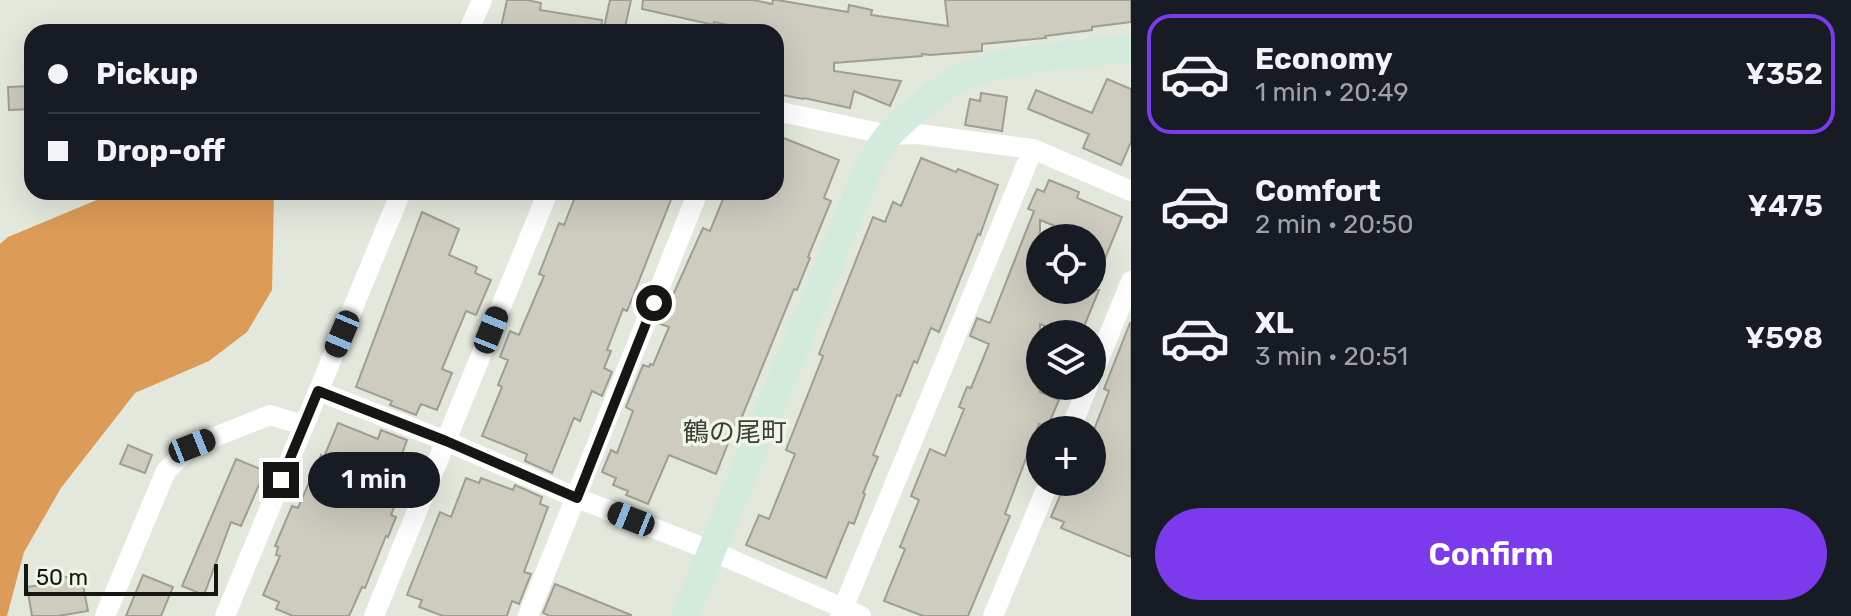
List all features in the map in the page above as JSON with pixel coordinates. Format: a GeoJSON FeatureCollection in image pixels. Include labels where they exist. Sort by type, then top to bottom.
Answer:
{"type":"FeatureCollection","features":[{"type":"Feature","properties":{"kind":"street"},"geometry":{"type":"LineString","coordinates":[[472,24],[482,0]]}},
{"type":"Feature","properties":{"kind":"street"},"geometry":{"type":"LineString","coordinates":[[685,616],[871,161],[889,135],[951,83],[989,68],[1040,57],[1128,51]]}},
{"type":"Feature","properties":{"kind":"street"},"geometry":{"type":"LineString","coordinates":[[784,113],[889,135],[918,134],[1033,149],[1131,191]]}},
{"type":"Feature","properties":{"kind":"street"},"geometry":{"type":"LineString","coordinates":[[318,391],[712,551],[848,614],[1033,149]]}},
{"type":"Feature","properties":{"kind":"street"},"geometry":{"type":"LineString","coordinates":[[225,616],[398,200]]}},
{"type":"Feature","properties":{"kind":"street"},"geometry":{"type":"LineString","coordinates":[[374,616],[545,200]]}},
{"type":"Feature","properties":{"kind":"street"},"geometry":{"type":"LineString","coordinates":[[528,616],[695,200]]}},
{"type":"Feature","properties":{"kind":"street"},"geometry":{"type":"LineString","coordinates":[[1106,342],[1131,281]]}},
{"type":"Feature","properties":{"kind":"street"},"geometry":{"type":"LineString","coordinates":[[105,616],[166,471],[192,446],[270,415],[303,425]]}},
{"type":"Feature","properties":{"kind":"street"},"geometry":{"type":"LineString","coordinates":[[993,616],[1043,496]]}},
{"type":"Feature","properties":{"kind":"shaded area"},"geometry":{"type":"Polygon","coordinates":[[[97,200],[274,200],[272,290],[247,332],[209,361],[135,393],[61,488],[24,552],[7,616],[0,616],[0,244],[8,237],[97,200]]]}},
{"type":"Feature","properties":{"kind":"building"},"geometry":{"type":"Polygon","coordinates":[[[507,0],[527,0],[541,3],[540,10],[602,20],[602,24],[502,24],[507,0]]]}},
{"type":"Feature","properties":{"kind":"building"},"geometry":{"type":"Polygon","coordinates":[[[610,0],[631,0],[626,24],[605,24],[610,0]]]}},
{"type":"Feature","properties":{"kind":"building"},"geometry":{"type":"Polygon","coordinates":[[[643,0],[753,0],[772,4],[773,0],[777,0],[848,12],[849,5],[872,10],[871,15],[948,26],[945,0],[1131,0],[1131,22],[1046,38],[982,44],[982,51],[834,63],[834,71],[901,81],[890,106],[854,91],[850,108],[784,95],[784,24],[710,24],[642,9],[643,0]]]}},
{"type":"Feature","properties":{"kind":"building"},"geometry":{"type":"Polygon","coordinates":[[[1107,79],[1131,89],[1131,142],[1121,165],[1083,148],[1089,134],[1028,109],[1036,90],[1092,113],[1107,79]]]}},
{"type":"Feature","properties":{"kind":"building"},"geometry":{"type":"Polygon","coordinates":[[[24,86],[24,109],[9,110],[8,87],[24,86]]]}},
{"type":"Feature","properties":{"kind":"building"},"geometry":{"type":"Polygon","coordinates":[[[981,93],[1007,97],[1002,131],[965,125],[970,99],[980,101],[981,93]]]}},
{"type":"Feature","properties":{"kind":"building"},"geometry":{"type":"Polygon","coordinates":[[[784,138],[839,160],[824,198],[831,201],[810,258],[716,474],[669,455],[648,504],[626,495],[628,491],[613,485],[616,478],[602,472],[611,450],[617,453],[633,411],[626,407],[643,365],[653,365],[669,327],[660,324],[703,228],[710,231],[723,200],[784,200],[784,138]]]}},
{"type":"Feature","properties":{"kind":"building"},"geometry":{"type":"Polygon","coordinates":[[[921,158],[998,185],[939,332],[931,328],[917,363],[914,361],[900,396],[897,395],[873,455],[878,457],[854,524],[849,522],[826,578],[746,545],[759,515],[769,519],[795,454],[786,450],[823,356],[819,354],[873,217],[885,222],[893,202],[901,206],[921,158]]]}},
{"type":"Feature","properties":{"kind":"building"},"geometry":{"type":"Polygon","coordinates":[[[1049,180],[1079,192],[1077,198],[1122,217],[1106,256],[1106,224],[1050,224],[1040,220],[1040,224],[1029,224],[1034,211],[1028,209],[1037,189],[1044,192],[1049,180]]]}},
{"type":"Feature","properties":{"kind":"building"},"geometry":{"type":"Polygon","coordinates":[[[574,200],[671,200],[627,311],[623,309],[607,350],[611,351],[604,368],[612,372],[602,396],[592,391],[580,421],[574,418],[552,473],[525,461],[527,454],[482,436],[502,387],[498,385],[508,360],[500,357],[510,331],[519,335],[544,276],[539,274],[559,223],[564,225],[574,200]]]}},
{"type":"Feature","properties":{"kind":"building"},"geometry":{"type":"Polygon","coordinates":[[[422,212],[459,229],[449,255],[477,267],[475,273],[491,280],[476,315],[466,311],[442,369],[452,373],[437,410],[421,404],[416,415],[390,405],[392,401],[356,387],[422,212]]]}},
{"type":"Feature","properties":{"kind":"building"},"geometry":{"type":"Polygon","coordinates":[[[1026,231],[1026,304],[1093,304],[1087,320],[1026,320],[1026,400],[1059,400],[1052,416],[1026,416],[1026,458],[1005,514],[1010,516],[968,616],[923,616],[884,601],[905,549],[900,547],[919,500],[911,496],[930,449],[945,456],[964,409],[959,407],[967,387],[971,388],[989,344],[970,336],[977,318],[990,323],[1026,231]]]}},
{"type":"Feature","properties":{"kind":"building"},"geometry":{"type":"Polygon","coordinates":[[[1131,323],[1131,557],[1061,528],[1064,522],[1051,517],[1060,496],[1106,496],[1106,416],[1099,416],[1109,391],[1106,384],[1131,323]]]}},
{"type":"Feature","properties":{"kind":"building"},"geometry":{"type":"Polygon","coordinates":[[[338,423],[378,439],[381,430],[407,440],[397,468],[408,473],[391,515],[396,517],[388,537],[349,616],[293,616],[276,609],[279,602],[263,595],[280,556],[276,555],[278,547],[275,546],[292,506],[298,508],[338,423]]]}},
{"type":"Feature","properties":{"kind":"building"},"geometry":{"type":"Polygon","coordinates":[[[128,445],[152,455],[145,473],[120,464],[128,445]]]}},
{"type":"Feature","properties":{"kind":"building"},"geometry":{"type":"Polygon","coordinates":[[[236,459],[265,471],[241,526],[231,522],[204,595],[182,586],[236,459]]]}},
{"type":"Feature","properties":{"kind":"building"},"geometry":{"type":"Polygon","coordinates":[[[466,478],[479,483],[481,478],[513,490],[515,485],[542,497],[540,504],[548,507],[524,572],[531,574],[519,604],[512,601],[507,616],[443,616],[419,607],[422,600],[407,595],[440,512],[451,517],[466,478]]]}},
{"type":"Feature","properties":{"kind":"building"},"geometry":{"type":"Polygon","coordinates":[[[81,574],[88,611],[32,616],[27,587],[81,574]]]}},
{"type":"Feature","properties":{"kind":"building"},"geometry":{"type":"Polygon","coordinates":[[[143,575],[173,587],[161,616],[126,616],[143,575]]]}},
{"type":"Feature","properties":{"kind":"building"},"geometry":{"type":"Polygon","coordinates":[[[555,584],[631,616],[550,616],[543,613],[555,584]]]}},
{"type":"Feature","properties":{"kind":"district","name":"鶴の尾町"},"geometry":{"type":"Point","coordinates":[735,432]}},
{"type":"Feature","properties":{"kind":"route"},"geometry":{"type":"LineString","coordinates":[[281,480],[318,391],[446,441],[577,498],[654,303]]}}]}
